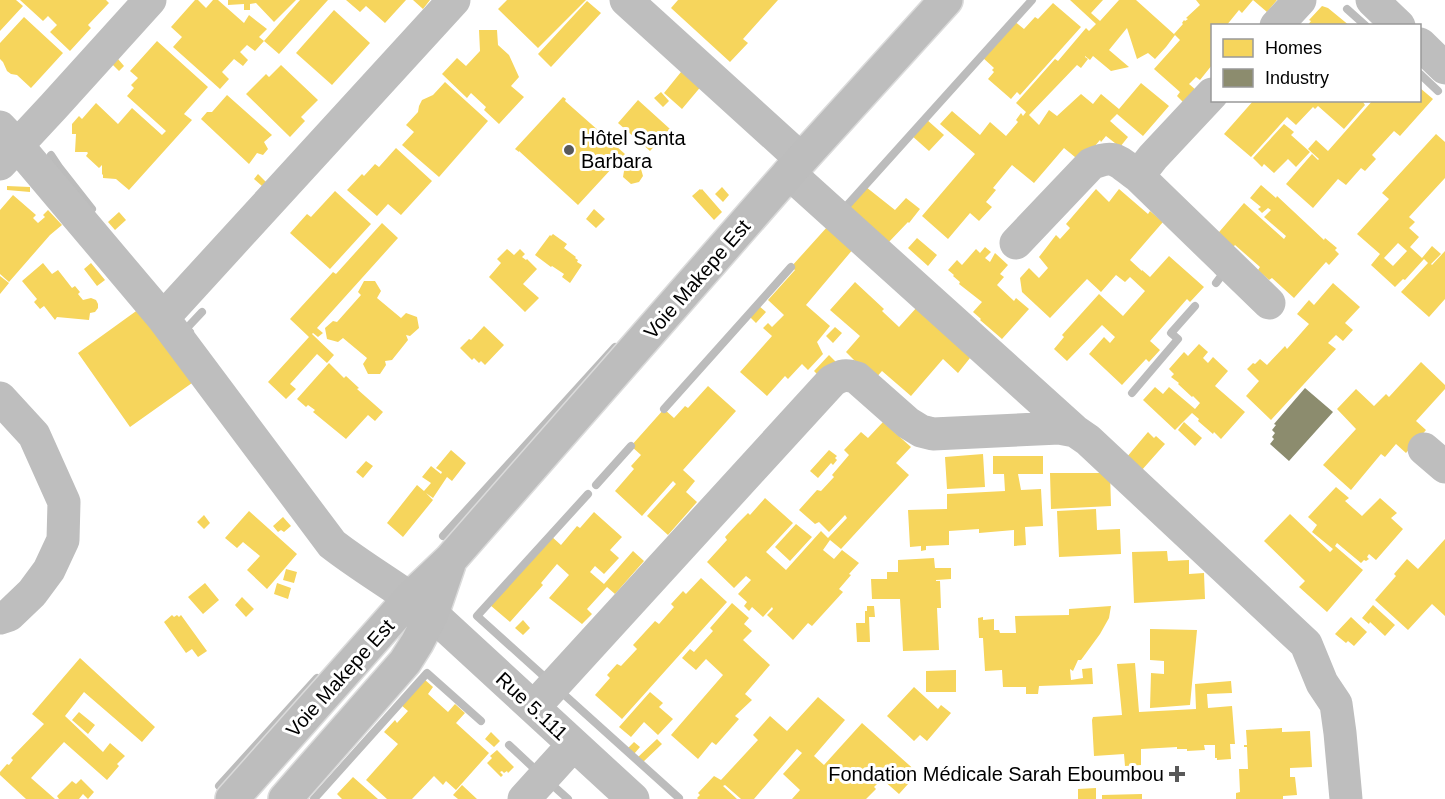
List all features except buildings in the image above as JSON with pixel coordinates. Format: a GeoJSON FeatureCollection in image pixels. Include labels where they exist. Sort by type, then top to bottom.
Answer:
{"type":"FeatureCollection","features":[{"type":"Feature","properties":{"kind":"main road","name":"Voie Makepe Est"},"geometry":{"type":"LineString","coordinates":[[232,799],[421,605],[450,560],[795,166],[946,0]]}},
{"type":"Feature","properties":{"kind":"main road","name":"Voie Makepe Est"},"geometry":{"type":"LineString","coordinates":[[285,799],[405,662],[417,644],[421,605]]}},
{"type":"Feature","properties":{"kind":"street"},"geometry":{"type":"LineString","coordinates":[[6,145],[54,106],[150,0]]}},
{"type":"Feature","properties":{"kind":"street"},"geometry":{"type":"LineString","coordinates":[[163,318],[454,0]]}},
{"type":"Feature","properties":{"kind":"street"},"geometry":{"type":"LineString","coordinates":[[626,0],[795,166],[1075,431],[1088,440],[1306,644],[1322,683],[1336,704],[1346,799]]}},
{"type":"Feature","properties":{"kind":"street"},"geometry":{"type":"LineString","coordinates":[[1278,24],[1300,0]]}},
{"type":"Feature","properties":{"kind":"street"},"geometry":{"type":"LineString","coordinates":[[1372,0],[1397,24]]}},
{"type":"Feature","properties":{"kind":"street"},"geometry":{"type":"LineString","coordinates":[[1421,46],[1445,68]]}},
{"type":"Feature","properties":{"kind":"street"},"geometry":{"type":"LineString","coordinates":[[1138,176],[1211,95]]}},
{"type":"Feature","properties":{"kind":"street","name":"Rue 5.111"},"geometry":{"type":"LineString","coordinates":[[6,145],[163,318],[332,543],[352,560],[421,605],[633,799]]}},
{"type":"Feature","properties":{"kind":"street"},"geometry":{"type":"LineString","coordinates":[[1016,243],[1091,164],[1103,159],[1115,159],[1138,176],[1269,303]]}},
{"type":"Feature","properties":{"kind":"street"},"geometry":{"type":"LineString","coordinates":[[534,707],[832,381],[842,375],[857,378],[908,423],[921,431],[933,434],[1059,428],[1075,431]]}},
{"type":"Feature","properties":{"kind":"street"},"geometry":{"type":"LineString","coordinates":[[0,398],[33,435],[64,502],[63,540],[49,570],[32,593],[9,615],[0,618]]}},
{"type":"Feature","properties":{"kind":"street"},"geometry":{"type":"LineString","coordinates":[[524,799],[573,745]]}},
{"type":"Feature","properties":{"kind":"waterway"},"geometry":{"type":"LineString","coordinates":[[842,211],[1032,0]]}},
{"type":"Feature","properties":{"kind":"waterway"},"geometry":{"type":"LineString","coordinates":[[1347,9],[1364,24]]}},
{"type":"Feature","properties":{"kind":"waterway"},"geometry":{"type":"LineString","coordinates":[[1421,75],[1438,91]]}},
{"type":"Feature","properties":{"kind":"waterway"},"geometry":{"type":"LineString","coordinates":[[51,155],[92,209]]}},
{"type":"Feature","properties":{"kind":"waterway"},"geometry":{"type":"LineString","coordinates":[[664,409],[791,267]]}},
{"type":"Feature","properties":{"kind":"waterway"},"geometry":{"type":"LineString","coordinates":[[1216,283],[1222,275],[1218,271]]}},
{"type":"Feature","properties":{"kind":"waterway"},"geometry":{"type":"LineString","coordinates":[[1132,393],[1178,339],[1171,333],[1195,306]]}},
{"type":"Feature","properties":{"kind":"waterway"},"geometry":{"type":"LineString","coordinates":[[190,332],[186,329],[202,312]]}},
{"type":"Feature","properties":{"kind":"waterway"},"geometry":{"type":"LineString","coordinates":[[443,536],[615,347]]}},
{"type":"Feature","properties":{"kind":"waterway"},"geometry":{"type":"LineString","coordinates":[[596,485],[631,446]]}},
{"type":"Feature","properties":{"kind":"waterway"},"geometry":{"type":"LineString","coordinates":[[548,680],[477,616],[588,494]]}},
{"type":"Feature","properties":{"kind":"waterway"},"geometry":{"type":"LineString","coordinates":[[314,799],[427,673],[481,721]]}},
{"type":"Feature","properties":{"kind":"waterway"},"geometry":{"type":"LineString","coordinates":[[219,786],[317,678]]}},
{"type":"Feature","properties":{"kind":"waterway"},"geometry":{"type":"LineString","coordinates":[[559,690],[679,798]]}},
{"type":"Feature","properties":{"kind":"waterway"},"geometry":{"type":"LineString","coordinates":[[509,745],[538,772]]}},
{"type":"Feature","properties":{"kind":"waterway"},"geometry":{"type":"LineString","coordinates":[[549,782],[568,799]]}},
{"type":"Feature","properties":{"kind":"place","name":"Hôtel Santa Barbara"},"geometry":{"type":"Point","coordinates":[569,150]}},
{"type":"Feature","properties":{"kind":"place","name":"Fondation Médicale Sarah Eboumbou"},"geometry":{"type":"Point","coordinates":[1177,774]}}]}
